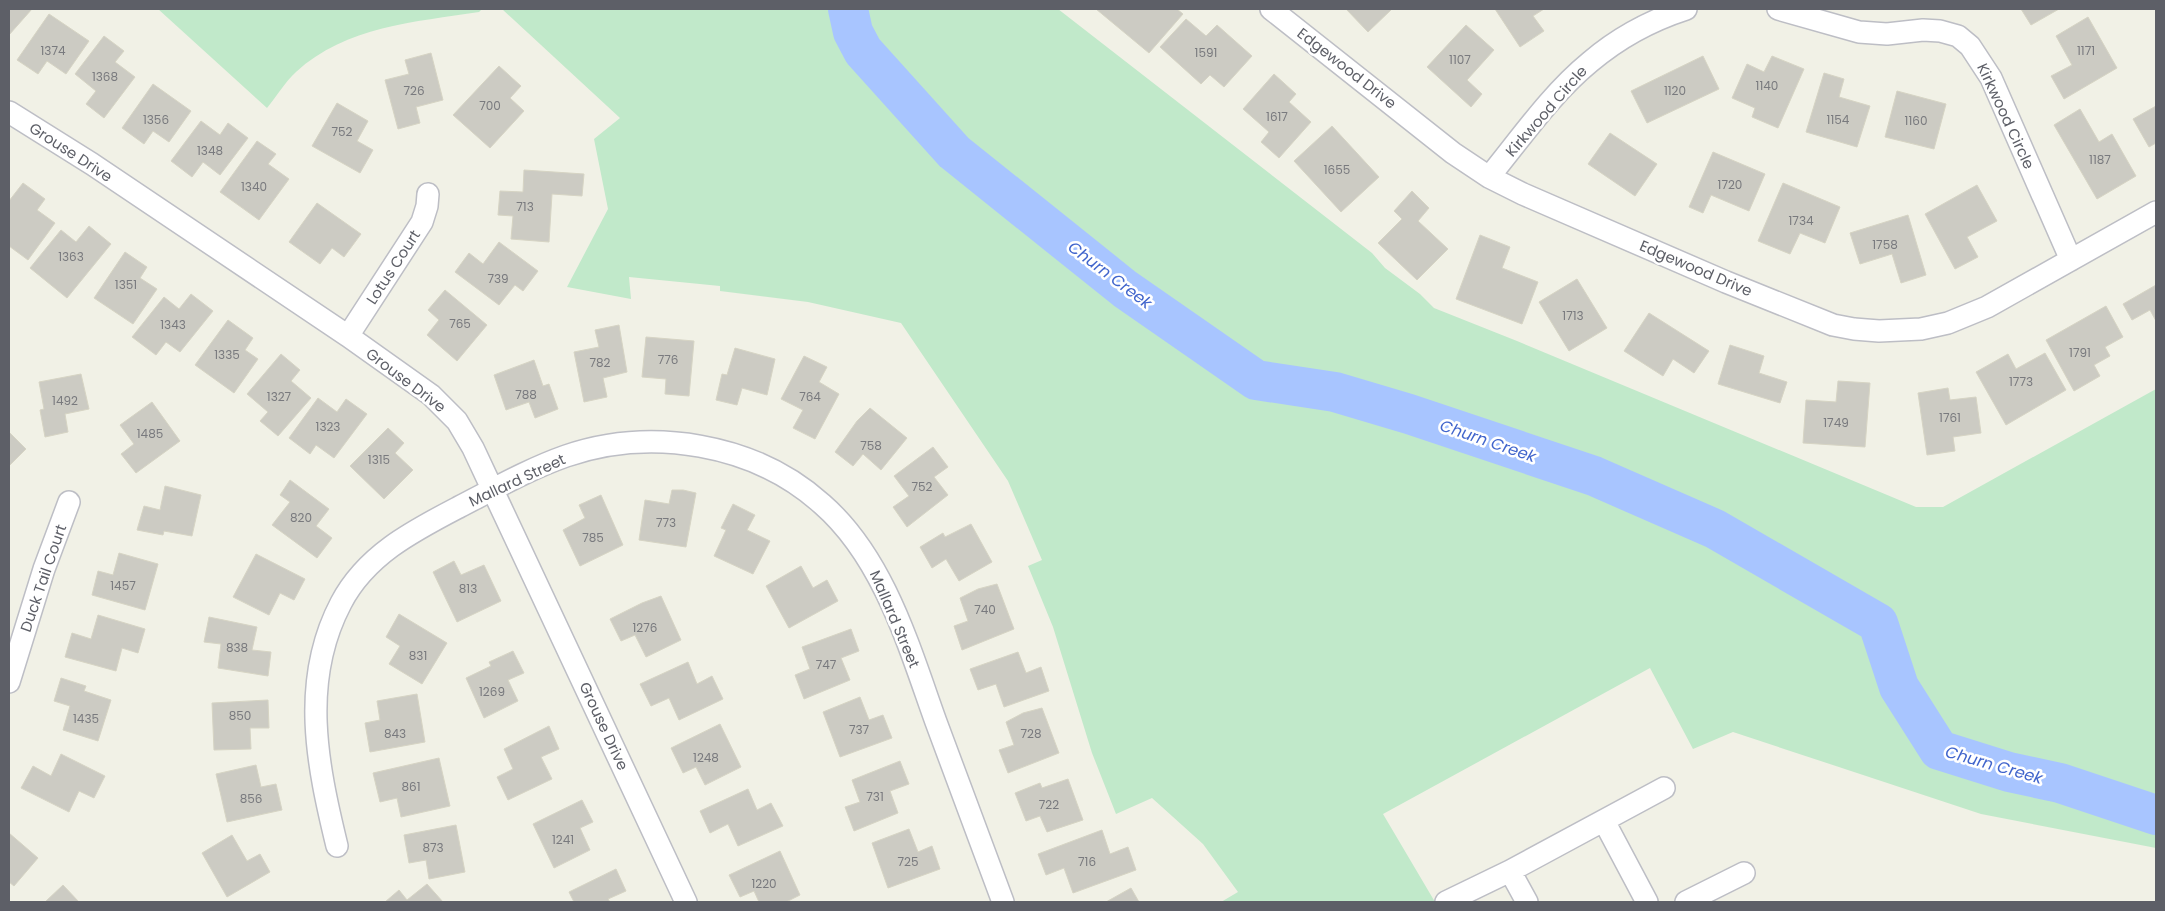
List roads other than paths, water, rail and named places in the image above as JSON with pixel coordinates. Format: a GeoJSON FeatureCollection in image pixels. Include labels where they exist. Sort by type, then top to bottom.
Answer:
{"type":"FeatureCollection","features":[{"type":"Feature","properties":{"kind":"street","name":"Edgewood Drive"},"geometry":{"type":"LineString","coordinates":[[1271,9],[1453,153],[1490,176],[1523,194],[1726,282],[1815,318],[1849,328],[1907,331],[1948,323],[1987,307],[2156,212]]}},
{"type":"Feature","properties":{"kind":"street","name":"Kirkwood Circle"},"geometry":{"type":"LineString","coordinates":[[1490,176],[1556,95],[1588,63],[1606,49],[1663,17],[1686,9]]}},
{"type":"Feature","properties":{"kind":"street","name":"Kirkwood Circle"},"geometry":{"type":"LineString","coordinates":[[1778,9],[1799,13],[1834,27],[1859,32],[1887,34],[1923,30],[1940,31],[1958,36],[1970,46],[1991,78],[2071,260]]}},
{"type":"Feature","properties":{"kind":"street","name":"Grouse Drive"},"geometry":{"type":"LineString","coordinates":[[9,112],[92,164],[348,336],[431,395],[445,408],[465,434],[686,902]]}},
{"type":"Feature","properties":{"kind":"street","name":"Lotus Court"},"geometry":{"type":"LineString","coordinates":[[348,336],[422,222],[427,206],[428,194]]}},
{"type":"Feature","properties":{"kind":"street","name":"Mallard Street"},"geometry":{"type":"LineString","coordinates":[[336,846],[321,769],[316,731],[317,671],[332,623],[342,601],[372,561],[394,543],[416,529],[492,490],[566,456],[604,447],[649,441],[695,445],[736,456],[785,476],[811,494],[834,515],[856,540],[882,582],[916,665],[1003,902]]}},
{"type":"Feature","properties":{"kind":"street","name":"Duck Tail Court"},"geometry":{"type":"LineString","coordinates":[[9,682],[44,569],[69,502]]}},
{"type":"Feature","properties":{"kind":"street"},"geometry":{"type":"LineString","coordinates":[[1446,902],[1510,871],[1664,788]]}},
{"type":"Feature","properties":{"kind":"street"},"geometry":{"type":"LineString","coordinates":[[1604,821],[1647,902]]}},
{"type":"Feature","properties":{"kind":"street"},"geometry":{"type":"LineString","coordinates":[[1510,871],[1527,902]]}},
{"type":"Feature","properties":{"kind":"street"},"geometry":{"type":"LineString","coordinates":[[1686,902],[1744,873]]}},
{"type":"Feature","properties":{"kind":"waterway","name":"Churn Creek"},"geometry":{"type":"LineString","coordinates":[[848,9],[853,32],[863,51],[954,152],[1125,289],[1256,380],[1335,392],[1409,414],[1594,476],[1715,529],[1878,623],[1899,687],[1939,750],[2009,772],[2060,783],[2156,815]]}}]}
